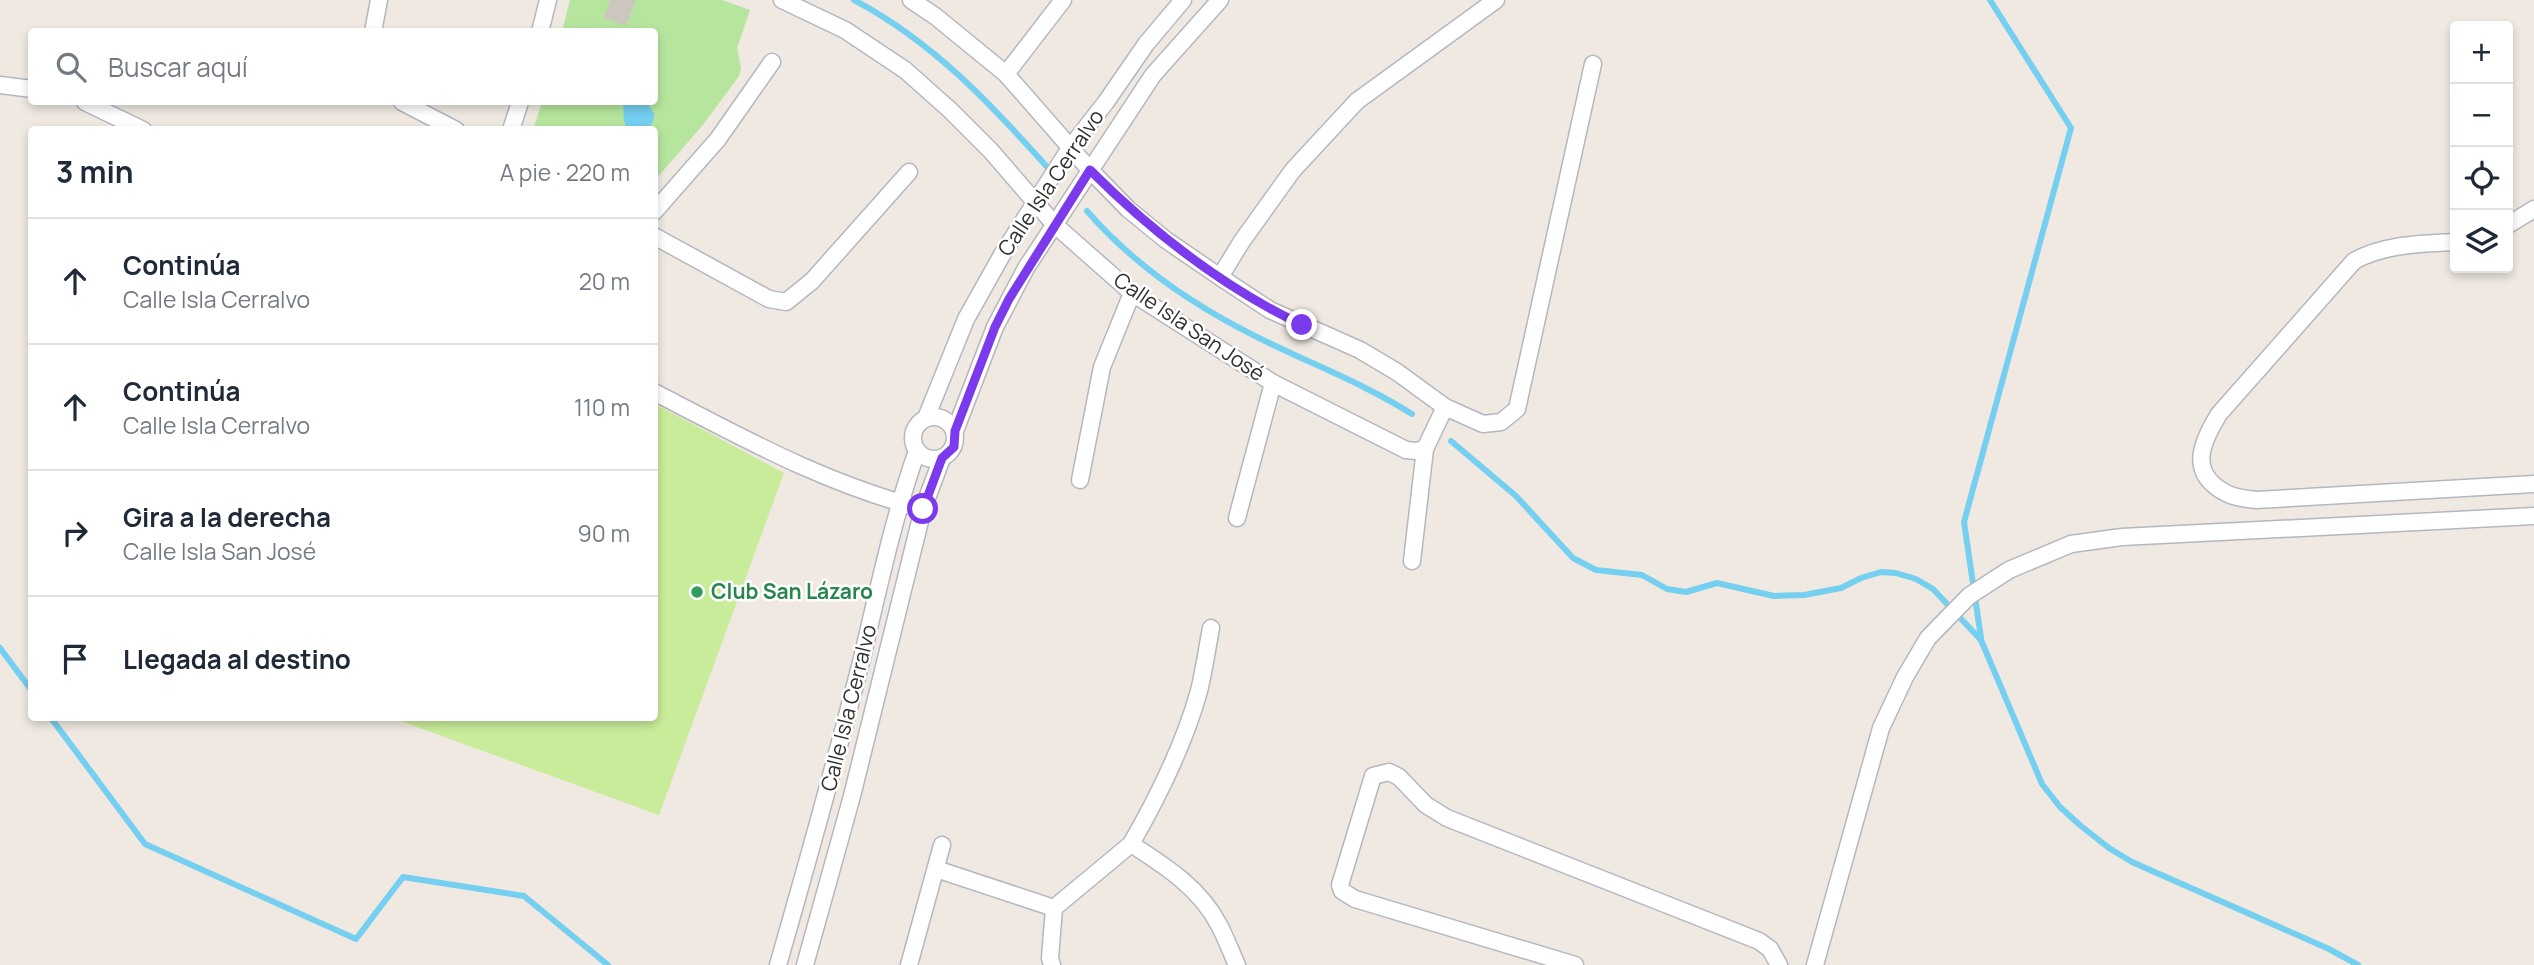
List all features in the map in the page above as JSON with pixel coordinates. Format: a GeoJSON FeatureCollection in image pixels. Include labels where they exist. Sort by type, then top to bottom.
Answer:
{"type":"FeatureCollection","features":[{"type":"Feature","properties":{"kind":"street"},"geometry":{"type":"LineString","coordinates":[[374,28],[379,0]]}},
{"type":"Feature","properties":{"kind":"street"},"geometry":{"type":"LineString","coordinates":[[541,28],[548,0]]}},
{"type":"Feature","properties":{"kind":"street","name":"Calle Isla San José"},"geometry":{"type":"LineString","coordinates":[[782,0],[845,30],[905,70],[991,151],[1055,225],[1132,293],[1273,383],[1406,450],[1425,449]]}},
{"type":"Feature","properties":{"kind":"street"},"geometry":{"type":"LineString","coordinates":[[912,0],[1006,74],[1090,170],[1128,209],[1166,240],[1270,310],[1360,350],[1397,372],[1446,408],[1483,424],[1501,422],[1517,409],[1593,64]]}},
{"type":"Feature","properties":{"kind":"street"},"geometry":{"type":"LineString","coordinates":[[1006,74],[1063,0]]}},
{"type":"Feature","properties":{"kind":"street","name":"Calle Isla Cerralvo"},"geometry":{"type":"LineString","coordinates":[[926,418],[966,319],[985,283],[1070,148],[1146,44],[1183,0]]}},
{"type":"Feature","properties":{"kind":"street","name":"Calle Isla Cerralvo"},"geometry":{"type":"LineString","coordinates":[[955,431],[995,327],[1026,268],[1153,75],[1220,0]]}},
{"type":"Feature","properties":{"kind":"street"},"geometry":{"type":"LineString","coordinates":[[1220,277],[1242,241],[1293,170],[1357,101],[1496,0]]}},
{"type":"Feature","properties":{"kind":"street"},"geometry":{"type":"LineString","coordinates":[[658,207],[718,139],[772,62]]}},
{"type":"Feature","properties":{"kind":"street"},"geometry":{"type":"LineString","coordinates":[[0,86],[28,89]]}},
{"type":"Feature","properties":{"kind":"street"},"geometry":{"type":"LineString","coordinates":[[91,105],[135,126]]}},
{"type":"Feature","properties":{"kind":"street"},"geometry":{"type":"LineString","coordinates":[[408,105],[448,126]]}},
{"type":"Feature","properties":{"kind":"street"},"geometry":{"type":"LineString","coordinates":[[512,126],[519,105]]}},
{"type":"Feature","properties":{"kind":"street"},"geometry":{"type":"LineString","coordinates":[[658,238],[778,302],[786,302],[812,281],[909,172]]}},
{"type":"Feature","properties":{"kind":"street"},"geometry":{"type":"LineString","coordinates":[[2513,222],[2534,209]]}},
{"type":"Feature","properties":{"kind":"street"},"geometry":{"type":"LineString","coordinates":[[2450,243],[2386,249],[2354,261],[2219,414],[2202,445],[2200,454],[2203,469],[2210,481],[2229,495],[2256,500],[2534,484]]}},
{"type":"Feature","properties":{"kind":"street"},"geometry":{"type":"LineString","coordinates":[[1080,480],[1102,368],[1132,293]]}},
{"type":"Feature","properties":{"kind":"street"},"geometry":{"type":"LineString","coordinates":[[1237,518],[1273,383]]}},
{"type":"Feature","properties":{"kind":"street"},"geometry":{"type":"LineString","coordinates":[[658,394],[813,472],[862,492],[923,509]]}},
{"type":"Feature","properties":{"kind":"street"},"geometry":{"type":"LineString","coordinates":[[1412,561],[1425,449],[1446,408]]}},
{"type":"Feature","properties":{"kind":"street"},"geometry":{"type":"LineString","coordinates":[[926,418],[943,418],[955,431],[954,447],[942,458],[933,460],[924,457],[913,442],[918,424],[926,418]]}},
{"type":"Feature","properties":{"kind":"street","name":"Calle Isla Cerralvo"},"geometry":{"type":"LineString","coordinates":[[778,965],[828,789],[898,503],[917,451]]}},
{"type":"Feature","properties":{"kind":"street","name":"Calle Isla Cerralvo"},"geometry":{"type":"LineString","coordinates":[[805,965],[852,796],[923,509],[942,458]]}},
{"type":"Feature","properties":{"kind":"street"},"geometry":{"type":"LineString","coordinates":[[1815,965],[1881,728],[1905,677],[1928,638],[1944,621],[1969,596],[2009,570],[2071,544],[2122,537],[2534,516]]}},
{"type":"Feature","properties":{"kind":"street"},"geometry":{"type":"LineString","coordinates":[[1052,965],[1050,958],[1054,908],[1131,844],[1154,804],[1198,692],[1211,628]]}},
{"type":"Feature","properties":{"kind":"street"},"geometry":{"type":"LineString","coordinates":[[1575,965],[1355,899],[1342,891],[1340,885],[1373,776],[1389,772],[1399,777],[1426,805],[1447,818],[1759,941],[1770,949],[1779,965]]}},
{"type":"Feature","properties":{"kind":"street"},"geometry":{"type":"LineString","coordinates":[[1131,844],[1171,869],[1197,893],[1219,923],[1237,965]]}},
{"type":"Feature","properties":{"kind":"street"},"geometry":{"type":"LineString","coordinates":[[909,965],[942,845]]}},
{"type":"Feature","properties":{"kind":"street"},"geometry":{"type":"LineString","coordinates":[[936,869],[1054,908]]}},
{"type":"Feature","properties":{"kind":"green space"},"geometry":{"type":"Polygon","coordinates":[[[570,0],[722,0],[750,10],[737,48],[741,68],[739,76],[702,126],[658,177],[658,126],[534,126],[541,105],[658,105],[658,28],[563,28],[570,0]]]}},
{"type":"Feature","properties":{"kind":"green space","name":"Club San Lázaro"},"geometry":{"type":"Polygon","coordinates":[[[658,406],[784,473],[659,815],[400,721],[658,721],[658,406]]]}},
{"type":"Feature","properties":{"kind":"water"},"geometry":{"type":"Polygon","coordinates":[[[623,105],[649,105],[654,114],[650,126],[626,126],[623,105]]]}},
{"type":"Feature","properties":{"kind":"building"},"geometry":{"type":"Polygon","coordinates":[[[610,0],[636,0],[626,26],[604,18],[610,0]]]}},
{"type":"Feature","properties":{"kind":"waterway"},"geometry":{"type":"LineString","coordinates":[[854,0],[909,34],[934,54],[982,97],[1048,168]]}},
{"type":"Feature","properties":{"kind":"waterway"},"geometry":{"type":"LineString","coordinates":[[1981,638],[1964,522],[2071,128],[1990,0]]}},
{"type":"Feature","properties":{"kind":"waterway"},"geometry":{"type":"LineString","coordinates":[[1087,211],[1124,249],[1167,283],[1212,313],[1412,414]]}},
{"type":"Feature","properties":{"kind":"waterway"},"geometry":{"type":"LineString","coordinates":[[1451,441],[1516,496],[1573,558],[1596,570],[1642,575],[1667,589],[1686,592],[1717,583],[1774,596],[1804,595],[1841,588],[1881,572],[1916,579],[1933,589],[1981,640],[2042,784],[2060,807],[2081,826],[2132,862],[2329,949],[2358,965]]}},
{"type":"Feature","properties":{"kind":"waterway"},"geometry":{"type":"LineString","coordinates":[[0,648],[28,686]]}},
{"type":"Feature","properties":{"kind":"waterway"},"geometry":{"type":"LineString","coordinates":[[53,721],[145,844],[356,939],[403,877],[524,896],[608,965]]}},
{"type":"Feature","properties":{"kind":"place","name":"Club San Lázaro"},"geometry":{"type":"Point","coordinates":[697,592]}},
{"type":"Feature","properties":{"kind":"route"},"geometry":{"type":"LineString","coordinates":[[923,509],[942,458],[954,447],[955,431],[995,327],[1026,268],[1090,170],[1128,209],[1166,240],[1270,310],[1302,325]]}}]}
